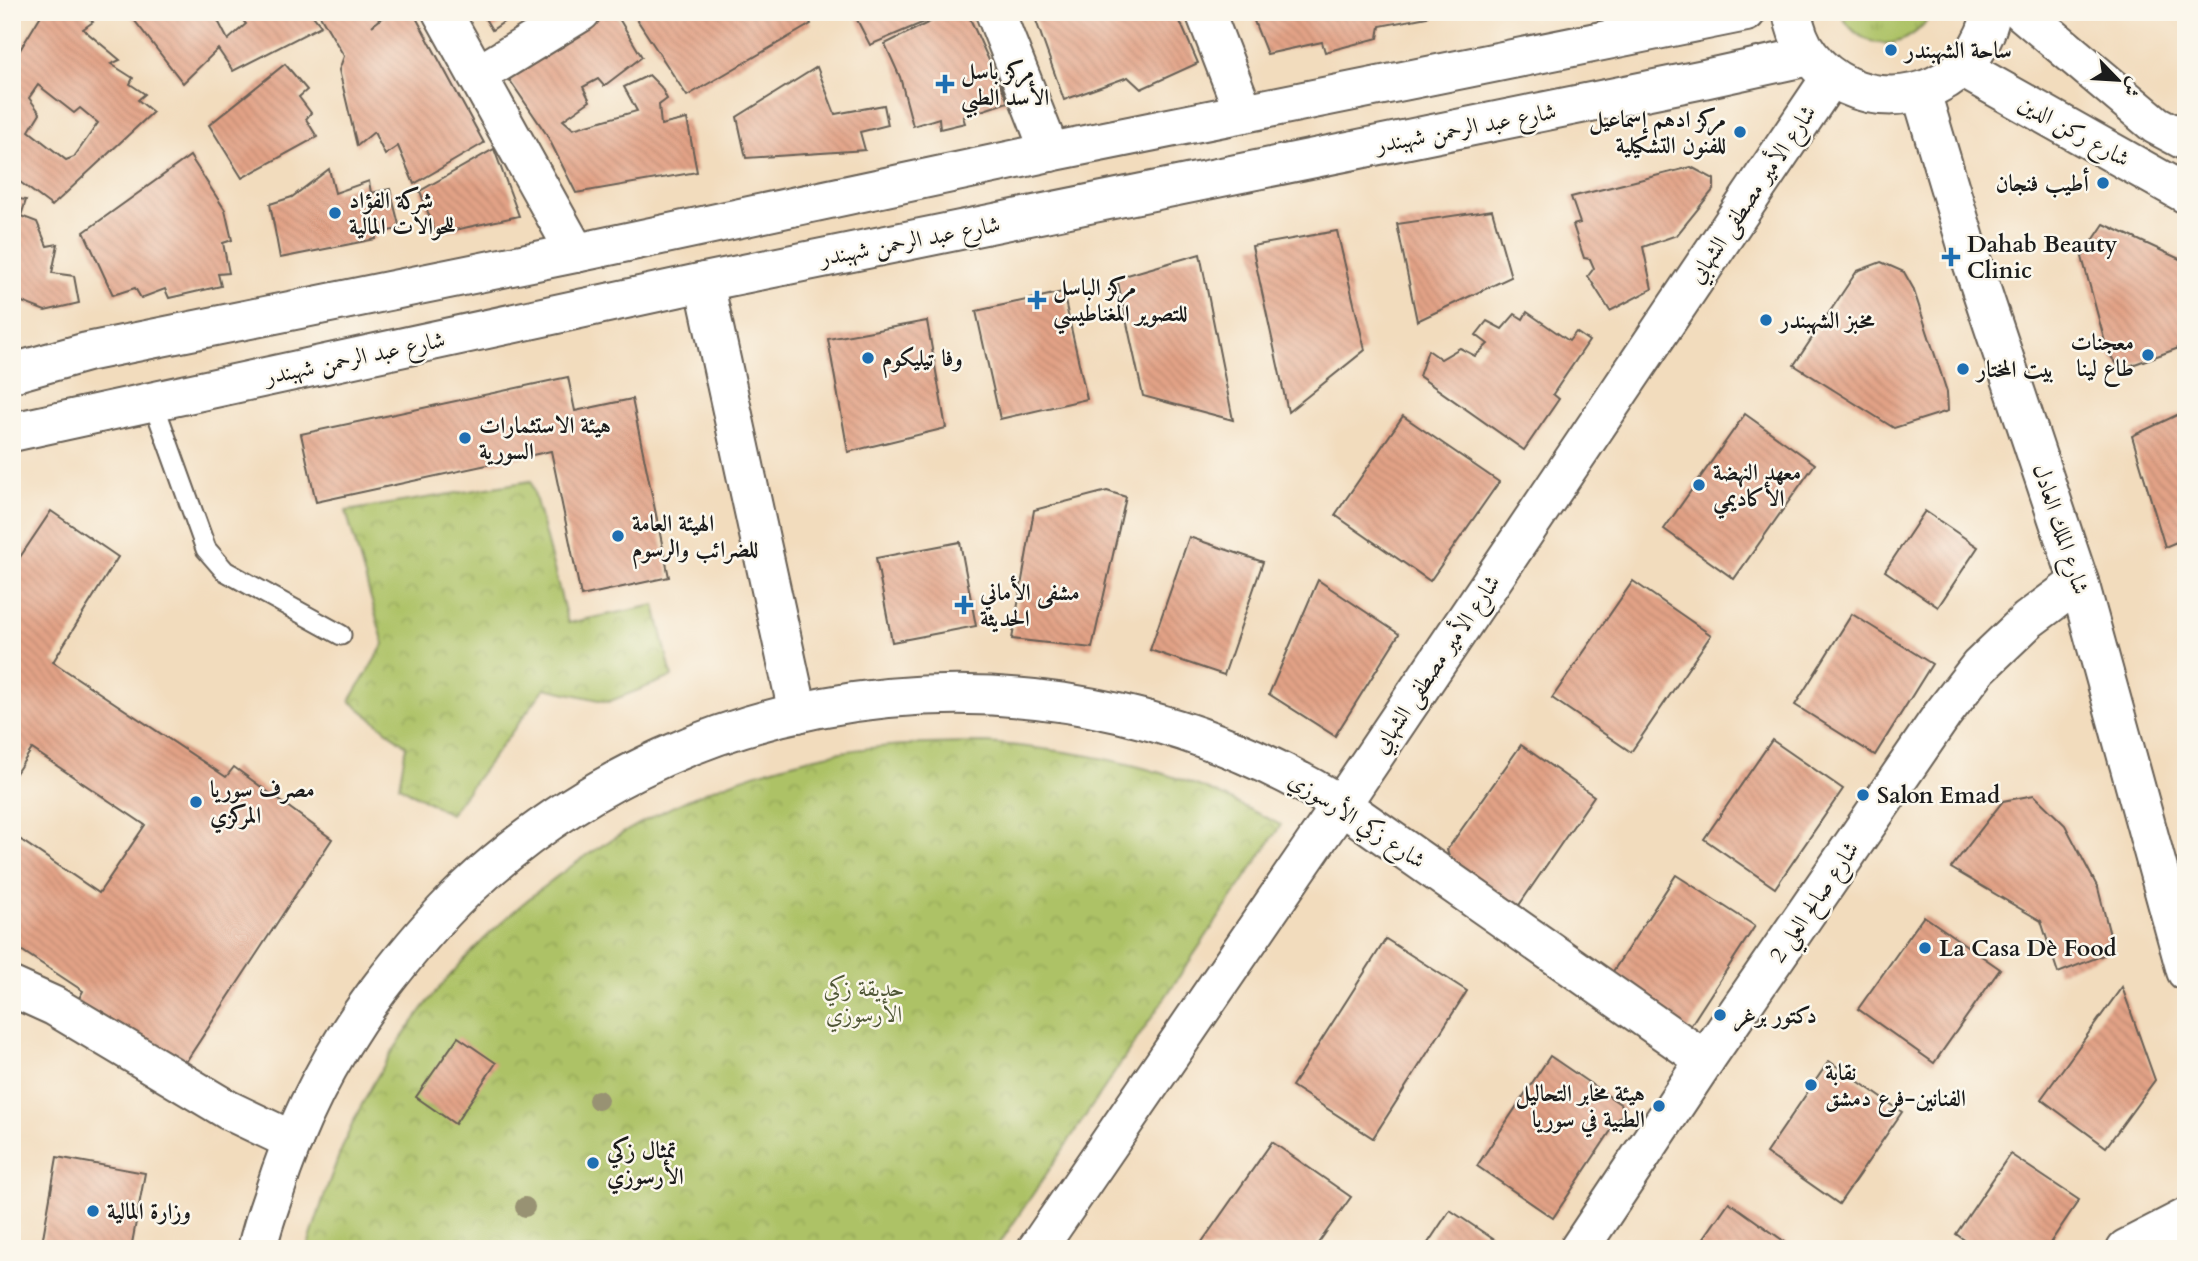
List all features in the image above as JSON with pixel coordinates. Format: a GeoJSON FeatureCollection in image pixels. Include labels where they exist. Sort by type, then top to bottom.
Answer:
{"type":"FeatureCollection","features":[{"type":"Feature","properties":{"kind":"main road"},"geometry":{"type":"LineString","coordinates":[[442,12],[576,253]]}},
{"type":"Feature","properties":{"kind":"main road"},"geometry":{"type":"LineString","coordinates":[[478,75],[581,12]]}},
{"type":"Feature","properties":{"kind":"main road"},"geometry":{"type":"LineString","coordinates":[[995,12],[1051,152]]}},
{"type":"Feature","properties":{"kind":"main road"},"geometry":{"type":"LineString","coordinates":[[1205,12],[1244,113]]}},
{"type":"Feature","properties":{"kind":"main road"},"geometry":{"type":"LineString","coordinates":[[12,373],[87,352],[576,253],[1051,152],[1746,12]]}},
{"type":"Feature","properties":{"kind":"main road"},"geometry":{"type":"LineString","coordinates":[[1792,12],[1796,31],[1820,66],[1859,91],[1890,97],[1921,92],[1943,83],[1962,68],[1980,44],[1991,12]]}},
{"type":"Feature","properties":{"kind":"main road","name":"شارع ركن الدين"},"geometry":{"type":"LineString","coordinates":[[2022,12],[2156,125],[2186,141]]}},
{"type":"Feature","properties":{"kind":"main road","name":"شارع عبد الرحمن شهبندر"},"geometry":{"type":"LineString","coordinates":[[12,432],[704,282],[1676,85],[1820,66]]}},
{"type":"Feature","properties":{"kind":"main road","name":"شارع الأمير مصطفى الشهابي"},"geometry":{"type":"LineString","coordinates":[[1037,1249],[1341,805],[1820,66]]}},
{"type":"Feature","properties":{"kind":"main road","name":"شارع ركن الدين"},"geometry":{"type":"LineString","coordinates":[[1962,68],[2186,194]]}},
{"type":"Feature","properties":{"kind":"main road","name":"شارع الملك العادل"},"geometry":{"type":"LineString","coordinates":[[1921,92],[1971,259],[2079,582],[2186,971]]}},
{"type":"Feature","properties":{"kind":"main road"},"geometry":{"type":"LineString","coordinates":[[704,282],[798,713]]}},
{"type":"Feature","properties":{"kind":"main road","name":"شارع صالح العلي 2"},"geometry":{"type":"LineString","coordinates":[[1579,1249],[1942,715],[1979,667],[2028,620],[2079,582]]}},
{"type":"Feature","properties":{"kind":"main road","name":"شارع زكي الأرسوزي"},"geometry":{"type":"LineString","coordinates":[[257,1249],[284,1163],[317,1087],[359,1016],[408,950],[464,890],[528,838],[596,792],[670,754],[747,726],[798,713],[827,706],[908,695],[990,694],[1072,702],[1152,720],[1230,747],[1303,782],[1341,805],[1705,1060]]}},
{"type":"Feature","properties":{"kind":"main road"},"geometry":{"type":"LineString","coordinates":[[12,987],[54,1006],[228,1110],[293,1141]]}},
{"type":"Feature","properties":{"kind":"main road"},"geometry":{"type":"LineString","coordinates":[[2126,1249],[2186,1217]]}},
{"type":"Feature","properties":{"kind":"lane"},"geometry":{"type":"LineString","coordinates":[[153,402],[206,549],[225,570],[341,635]]}},
{"type":"Feature","properties":{"kind":"green space"},"geometry":{"type":"Polygon","coordinates":[[[1840,12],[1932,12],[1923,26],[1911,35],[1886,44],[1860,36],[1840,12]]]}},
{"type":"Feature","properties":{"kind":"green space"},"geometry":{"type":"Polygon","coordinates":[[[531,481],[568,623],[655,605],[672,677],[608,702],[545,688],[450,814],[399,786],[406,746],[350,701],[384,644],[346,511],[531,481]]]}},
{"type":"Feature","properties":{"kind":"green space","name":"حديقة زكي الأرسوزي"},"geometry":{"type":"Polygon","coordinates":[[[988,743],[1074,753],[1159,772],[1213,792],[1281,825],[996,1249],[307,1249],[330,1178],[351,1127],[398,1043],[444,982],[497,926],[556,877],[620,835],[688,799],[760,772],[854,750],[988,743]]]}},
{"type":"Feature","properties":{"kind":"building"},"geometry":{"type":"Polygon","coordinates":[[[43,12],[81,12],[93,22],[83,29],[120,60],[111,64],[133,78],[130,84],[145,94],[138,100],[153,112],[52,206],[12,176],[12,63],[43,12]],[[38,85],[29,98],[40,113],[29,131],[66,160],[74,157],[98,123],[80,108],[74,113],[38,85]]]}},
{"type":"Feature","properties":{"kind":"building"},"geometry":{"type":"Polygon","coordinates":[[[128,12],[221,12],[216,17],[228,40],[246,24],[236,12],[310,12],[321,26],[233,71],[218,49],[183,83],[128,12]]]}},
{"type":"Feature","properties":{"kind":"building"},"geometry":{"type":"Polygon","coordinates":[[[318,12],[387,12],[372,26],[390,12],[413,12],[484,143],[414,184],[398,146],[385,155],[374,132],[357,146],[339,70],[344,56],[318,12]]]}},
{"type":"Feature","properties":{"kind":"building"},"geometry":{"type":"Polygon","coordinates":[[[481,12],[518,12],[492,30],[481,12]]]}},
{"type":"Feature","properties":{"kind":"building"},"geometry":{"type":"Polygon","coordinates":[[[603,12],[615,12],[642,57],[604,86],[598,79],[583,87],[590,101],[563,120],[573,129],[637,111],[624,87],[649,75],[661,87],[667,99],[659,105],[661,125],[687,119],[697,172],[576,193],[547,135],[509,79],[603,12]]]}},
{"type":"Feature","properties":{"kind":"building"},"geometry":{"type":"Polygon","coordinates":[[[632,12],[804,12],[811,24],[687,96],[632,12]]]}},
{"type":"Feature","properties":{"kind":"building"},"geometry":{"type":"Polygon","coordinates":[[[853,12],[948,12],[870,45],[853,12]]]}},
{"type":"Feature","properties":{"kind":"building"},"geometry":{"type":"Polygon","coordinates":[[[950,12],[967,12],[1008,102],[963,117],[965,123],[940,129],[939,118],[913,126],[900,77],[885,44],[950,12]]]}},
{"type":"Feature","properties":{"kind":"building"},"geometry":{"type":"Polygon","coordinates":[[[1033,12],[1176,12],[1198,63],[1141,89],[1128,77],[1064,100],[1033,12]]]}},
{"type":"Feature","properties":{"kind":"building"},"geometry":{"type":"Polygon","coordinates":[[[1274,12],[1425,12],[1427,17],[1380,26],[1378,38],[1325,52],[1322,42],[1267,54],[1254,21],[1274,12]]]}},
{"type":"Feature","properties":{"kind":"building"},"geometry":{"type":"Polygon","coordinates":[[[285,64],[307,90],[299,97],[311,113],[306,119],[317,137],[242,178],[209,125],[285,64]]]}},
{"type":"Feature","properties":{"kind":"building"},"geometry":{"type":"Polygon","coordinates":[[[817,67],[835,114],[884,105],[888,125],[860,132],[865,150],[746,158],[737,117],[817,67]]]}},
{"type":"Feature","properties":{"kind":"building"},"geometry":{"type":"Polygon","coordinates":[[[494,149],[519,216],[436,234],[420,191],[494,149]]]}},
{"type":"Feature","properties":{"kind":"building"},"geometry":{"type":"Polygon","coordinates":[[[190,156],[225,210],[232,240],[223,243],[229,273],[218,274],[221,286],[169,298],[165,289],[141,298],[135,288],[113,295],[84,232],[190,156]]]}},
{"type":"Feature","properties":{"kind":"building"},"geometry":{"type":"Polygon","coordinates":[[[1691,167],[1714,179],[1714,189],[1677,235],[1643,247],[1652,289],[1610,311],[1588,276],[1594,268],[1590,259],[1584,258],[1573,225],[1580,223],[1571,197],[1691,167]]]}},
{"type":"Feature","properties":{"kind":"building"},"geometry":{"type":"Polygon","coordinates":[[[329,169],[335,193],[369,181],[371,193],[390,189],[400,229],[375,233],[376,239],[280,258],[270,204],[292,197],[329,169]]]}},
{"type":"Feature","properties":{"kind":"building"},"geometry":{"type":"Polygon","coordinates":[[[12,198],[26,200],[21,216],[37,222],[47,246],[58,244],[52,273],[74,276],[79,303],[45,311],[20,301],[12,304],[12,198]]]}},
{"type":"Feature","properties":{"kind":"building"},"geometry":{"type":"Polygon","coordinates":[[[1492,210],[1511,277],[1417,321],[1397,224],[1492,210]]]}},
{"type":"Feature","properties":{"kind":"building"},"geometry":{"type":"Polygon","coordinates":[[[2104,224],[2186,262],[2186,342],[2176,349],[2121,369],[2108,353],[2082,257],[2104,224]]]}},
{"type":"Feature","properties":{"kind":"building"},"geometry":{"type":"Polygon","coordinates":[[[1337,231],[1365,350],[1288,412],[1252,246],[1337,231]]]}},
{"type":"Feature","properties":{"kind":"building"},"geometry":{"type":"Polygon","coordinates":[[[1200,254],[1233,420],[1143,396],[1117,278],[1200,254]]]}},
{"type":"Feature","properties":{"kind":"building"},"geometry":{"type":"Polygon","coordinates":[[[1881,262],[1904,272],[1913,288],[1947,392],[1948,411],[1894,428],[1794,365],[1857,271],[1881,262]]]}},
{"type":"Feature","properties":{"kind":"building"},"geometry":{"type":"Polygon","coordinates":[[[1063,292],[1087,399],[1000,419],[976,311],[1063,292]]]}},
{"type":"Feature","properties":{"kind":"building"},"geometry":{"type":"Polygon","coordinates":[[[1527,312],[1569,341],[1576,332],[1589,341],[1553,394],[1559,399],[1524,450],[1419,376],[1428,350],[1441,359],[1460,348],[1475,356],[1488,344],[1476,335],[1487,321],[1502,329],[1515,314],[1523,319],[1527,312]]]}},
{"type":"Feature","properties":{"kind":"building"},"geometry":{"type":"Polygon","coordinates":[[[927,321],[946,428],[848,452],[828,339],[927,321]]]}},
{"type":"Feature","properties":{"kind":"building"},"geometry":{"type":"Polygon","coordinates":[[[568,377],[575,411],[632,399],[669,577],[581,596],[551,451],[316,502],[301,434],[568,377]]]}},
{"type":"Feature","properties":{"kind":"building"},"geometry":{"type":"Polygon","coordinates":[[[1745,414],[1815,464],[1734,579],[1664,529],[1745,414]]]}},
{"type":"Feature","properties":{"kind":"building"},"geometry":{"type":"Polygon","coordinates":[[[2179,414],[2186,424],[2186,538],[2165,547],[2132,436],[2179,414]]]}},
{"type":"Feature","properties":{"kind":"building"},"geometry":{"type":"Polygon","coordinates":[[[1403,416],[1499,482],[1430,581],[1335,515],[1403,416]]]}},
{"type":"Feature","properties":{"kind":"building"},"geometry":{"type":"Polygon","coordinates":[[[1107,491],[1126,497],[1092,648],[1012,639],[1034,510],[1107,491]]]}},
{"type":"Feature","properties":{"kind":"building","name":"مصرف سوريا المركزي"},"geometry":{"type":"Polygon","coordinates":[[[51,511],[118,557],[53,662],[226,777],[234,767],[332,839],[176,1077],[73,1009],[83,991],[12,944],[12,834],[99,893],[145,825],[32,749],[12,779],[12,569],[51,511]]]}},
{"type":"Feature","properties":{"kind":"building"},"geometry":{"type":"Polygon","coordinates":[[[1925,511],[1978,547],[1938,607],[1885,571],[1925,511]]]}},
{"type":"Feature","properties":{"kind":"building"},"geometry":{"type":"Polygon","coordinates":[[[1189,537],[1263,562],[1224,675],[1150,650],[1189,537]]]}},
{"type":"Feature","properties":{"kind":"building"},"geometry":{"type":"Polygon","coordinates":[[[960,542],[976,626],[892,642],[876,558],[960,542]]]}},
{"type":"Feature","properties":{"kind":"building"},"geometry":{"type":"Polygon","coordinates":[[[1318,580],[1399,634],[1335,736],[1269,694],[1318,580]]]}},
{"type":"Feature","properties":{"kind":"building"},"geometry":{"type":"Polygon","coordinates":[[[1633,581],[1711,635],[1631,752],[1552,698],[1633,581]]]}},
{"type":"Feature","properties":{"kind":"building"},"geometry":{"type":"Polygon","coordinates":[[[1852,614],[1932,664],[1875,755],[1795,705],[1852,614]]]}},
{"type":"Feature","properties":{"kind":"building"},"geometry":{"type":"Polygon","coordinates":[[[1772,740],[1843,789],[1775,888],[1704,839],[1772,740]]]}},
{"type":"Feature","properties":{"kind":"building"},"geometry":{"type":"Polygon","coordinates":[[[1521,745],[1594,796],[1515,911],[1453,869],[1447,850],[1521,745]]]}},
{"type":"Feature","properties":{"kind":"building"},"geometry":{"type":"Polygon","coordinates":[[[2034,795],[2065,825],[2098,888],[2114,951],[2058,973],[2041,921],[1951,868],[2003,801],[2034,795]]]}},
{"type":"Feature","properties":{"kind":"building"},"geometry":{"type":"Polygon","coordinates":[[[1676,875],[1755,926],[1687,1031],[1608,979],[1676,875]]]}},
{"type":"Feature","properties":{"kind":"building"},"geometry":{"type":"Polygon","coordinates":[[[1924,916],[2000,969],[1934,1063],[1858,1009],[1924,916]]]}},
{"type":"Feature","properties":{"kind":"building"},"geometry":{"type":"Polygon","coordinates":[[[1386,939],[1467,991],[1373,1138],[1292,1086],[1386,939]]]}},
{"type":"Feature","properties":{"kind":"building"},"geometry":{"type":"Polygon","coordinates":[[[2122,987],[2155,1080],[2106,1147],[2041,1099],[2122,987]]]}},
{"type":"Feature","properties":{"kind":"building"},"geometry":{"type":"Polygon","coordinates":[[[458,1037],[496,1063],[455,1124],[416,1097],[458,1037]]]}},
{"type":"Feature","properties":{"kind":"building"},"geometry":{"type":"Polygon","coordinates":[[[1550,1056],[1626,1108],[1553,1218],[1477,1166],[1550,1056]]]}},
{"type":"Feature","properties":{"kind":"building"},"geometry":{"type":"Polygon","coordinates":[[[1829,1061],[1902,1112],[1839,1204],[1766,1153],[1829,1061]]]}},
{"type":"Feature","properties":{"kind":"building"},"geometry":{"type":"Polygon","coordinates":[[[1272,1142],[1351,1197],[1314,1249],[1197,1249],[1272,1142]]]}},
{"type":"Feature","properties":{"kind":"building"},"geometry":{"type":"Polygon","coordinates":[[[2010,1154],[2079,1200],[2046,1249],[1977,1249],[1956,1234],[2010,1154]]]}},
{"type":"Feature","properties":{"kind":"building","name":"وزارة المالية"},"geometry":{"type":"Polygon","coordinates":[[[57,1157],[145,1173],[131,1249],[41,1249],[57,1157]]]}},
{"type":"Feature","properties":{"kind":"building"},"geometry":{"type":"Polygon","coordinates":[[[1729,1202],[1795,1249],[1696,1249],[1729,1202]]]}},
{"type":"Feature","properties":{"kind":"building"},"geometry":{"type":"Polygon","coordinates":[[[1450,1210],[1508,1249],[1424,1249],[1450,1210]]]}},
{"type":"Feature","properties":{"kind":"place","name":"ساحة الشهبندر"},"geometry":{"type":"Point","coordinates":[1891,50]}},
{"type":"Feature","properties":{"kind":"place","name":"مركز باسل الأسد الطبي"},"geometry":{"type":"Point","coordinates":[945,84]}},
{"type":"Feature","properties":{"kind":"place","name":"مركز ادهم إسماعيل للفنون التشكيلية"},"geometry":{"type":"Point","coordinates":[1740,132]}},
{"type":"Feature","properties":{"kind":"place","name":"أطيب فنجان"},"geometry":{"type":"Point","coordinates":[2103,183]}},
{"type":"Feature","properties":{"kind":"place","name":"شركة الفؤاد للحوالات المالية"},"geometry":{"type":"Point","coordinates":[335,213]}},
{"type":"Feature","properties":{"kind":"place","name":"Dahab Beauty Clinic"},"geometry":{"type":"Point","coordinates":[1951,257]}},
{"type":"Feature","properties":{"kind":"place","name":"مركز الباسل للتصوير المغناطيسي"},"geometry":{"type":"Point","coordinates":[1037,300]}},
{"type":"Feature","properties":{"kind":"place","name":"مخبز الشهبندر"},"geometry":{"type":"Point","coordinates":[1766,320]}},
{"type":"Feature","properties":{"kind":"place","name":"معجنات طاع لينا"},"geometry":{"type":"Point","coordinates":[2148,355]}},
{"type":"Feature","properties":{"kind":"place","name":"وفا تيليكوم"},"geometry":{"type":"Point","coordinates":[868,358]}},
{"type":"Feature","properties":{"kind":"place","name":"بيت المختار"},"geometry":{"type":"Point","coordinates":[1963,369]}},
{"type":"Feature","properties":{"kind":"place","name":"هيئة الاستثمارات السورية"},"geometry":{"type":"Point","coordinates":[465,438]}},
{"type":"Feature","properties":{"kind":"place","name":"معهد النهضة الأكاديمي"},"geometry":{"type":"Point","coordinates":[1699,485]}},
{"type":"Feature","properties":{"kind":"place","name":"الهيئة العامة للضرائب والرسوم"},"geometry":{"type":"Point","coordinates":[618,536]}},
{"type":"Feature","properties":{"kind":"place","name":"مشفى الأماني الحديثة"},"geometry":{"type":"Point","coordinates":[964,605]}},
{"type":"Feature","properties":{"kind":"place","name":"Salon Emad"},"geometry":{"type":"Point","coordinates":[1863,795]}},
{"type":"Feature","properties":{"kind":"place","name":"مصرف سوريا المركزي"},"geometry":{"type":"Point","coordinates":[196,802]}},
{"type":"Feature","properties":{"kind":"place","name":"La Casa Dè Food"},"geometry":{"type":"Point","coordinates":[1925,948]}},
{"type":"Feature","properties":{"kind":"place","name":"دكتور برغر"},"geometry":{"type":"Point","coordinates":[1720,1015]}},
{"type":"Feature","properties":{"kind":"place","name":"نقابة الفنانين-فرع دمشق"},"geometry":{"type":"Point","coordinates":[1811,1085]}},
{"type":"Feature","properties":{"kind":"place","name":"هيئة مخابر التحاليل الطبية في سوريا"},"geometry":{"type":"Point","coordinates":[1659,1106]}},
{"type":"Feature","properties":{"kind":"place","name":"تمثال زكي الأرسوزي"},"geometry":{"type":"Point","coordinates":[593,1163]}},
{"type":"Feature","properties":{"kind":"place","name":"وزارة المالية"},"geometry":{"type":"Point","coordinates":[93,1211]}}]}
